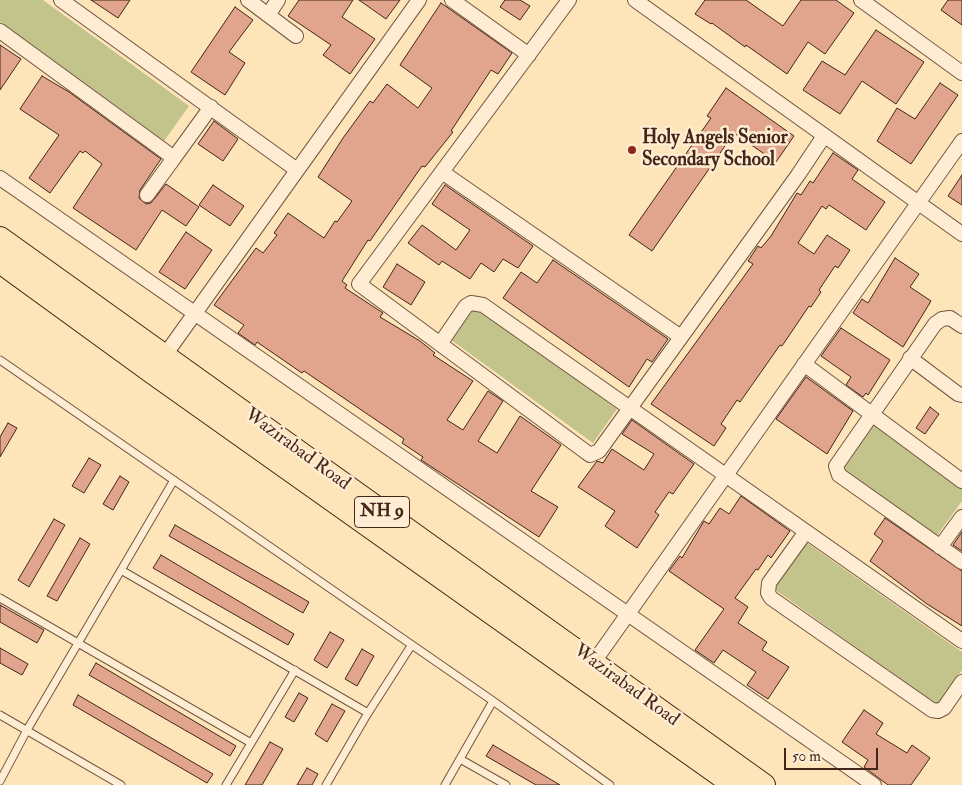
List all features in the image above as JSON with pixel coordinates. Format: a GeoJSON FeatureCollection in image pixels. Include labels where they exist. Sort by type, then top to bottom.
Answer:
{"type":"FeatureCollection","features":[{"type":"Feature","properties":{"kind":"highway","name":"Wazirabad Road"},"geometry":{"type":"LineString","coordinates":[[0,238],[165,355],[588,671],[734,785]]}},
{"type":"Feature","properties":{"kind":"highway","name":"Wazirabad Road"},"geometry":{"type":"LineString","coordinates":[[0,262],[588,671],[764,785]]}},
{"type":"Feature","properties":{"kind":"street"},"geometry":{"type":"LineString","coordinates":[[61,0],[297,170]]}},
{"type":"Feature","properties":{"kind":"street"},"geometry":{"type":"LineString","coordinates":[[248,0],[296,36]]}},
{"type":"Feature","properties":{"kind":"street"},"geometry":{"type":"LineString","coordinates":[[268,15],[278,0]]}},
{"type":"Feature","properties":{"kind":"street"},"geometry":{"type":"LineString","coordinates":[[165,355],[419,0]]}},
{"type":"Feature","properties":{"kind":"street"},"geometry":{"type":"LineString","coordinates":[[452,0],[529,55]]}},
{"type":"Feature","properties":{"kind":"street"},"geometry":{"type":"LineString","coordinates":[[569,0],[359,284],[590,455],[600,451],[632,408],[824,136]]}},
{"type":"Feature","properties":{"kind":"street"},"geometry":{"type":"LineString","coordinates":[[635,0],[962,234]]}},
{"type":"Feature","properties":{"kind":"street"},"geometry":{"type":"LineString","coordinates":[[861,0],[962,73]]}},
{"type":"Feature","properties":{"kind":"street"},"geometry":{"type":"LineString","coordinates":[[0,31],[174,158]]}},
{"type":"Feature","properties":{"kind":"street"},"geometry":{"type":"LineString","coordinates":[[147,195],[211,107]]}},
{"type":"Feature","properties":{"kind":"street"},"geometry":{"type":"LineString","coordinates":[[588,671],[962,141]]}},
{"type":"Feature","properties":{"kind":"street"},"geometry":{"type":"LineString","coordinates":[[442,172],[681,337]]}},
{"type":"Feature","properties":{"kind":"street"},"geometry":{"type":"LineString","coordinates":[[0,178],[874,785]]}},
{"type":"Feature","properties":{"kind":"street"},"geometry":{"type":"LineString","coordinates":[[440,344],[466,306],[471,303],[483,305],[962,641]]}},
{"type":"Feature","properties":{"kind":"street"},"geometry":{"type":"LineString","coordinates":[[962,326],[950,318],[942,319],[935,324],[837,463],[836,470],[962,562]]}},
{"type":"Feature","properties":{"kind":"street"},"geometry":{"type":"LineString","coordinates":[[910,358],[958,394],[962,395]]}},
{"type":"Feature","properties":{"kind":"street"},"geometry":{"type":"LineString","coordinates":[[804,364],[962,480]]}},
{"type":"Feature","properties":{"kind":"street"},"geometry":{"type":"LineString","coordinates":[[940,547],[962,517]]}},
{"type":"Feature","properties":{"kind":"street"},"geometry":{"type":"LineString","coordinates":[[806,533],[769,583],[768,593],[771,598],[932,710],[938,711],[944,708],[962,682]]}},
{"type":"Feature","properties":{"kind":"lane"},"geometry":{"type":"LineString","coordinates":[[0,360],[411,646],[494,701],[610,785]]}},
{"type":"Feature","properties":{"kind":"lane"},"geometry":{"type":"LineString","coordinates":[[0,781],[27,730],[174,480]]}},
{"type":"Feature","properties":{"kind":"lane"},"geometry":{"type":"LineString","coordinates":[[121,570],[368,713]]}},
{"type":"Feature","properties":{"kind":"lane"},"geometry":{"type":"LineString","coordinates":[[0,598],[251,743]]}},
{"type":"Feature","properties":{"kind":"lane"},"geometry":{"type":"LineString","coordinates":[[326,785],[368,713],[411,646]]}},
{"type":"Feature","properties":{"kind":"lane"},"geometry":{"type":"LineString","coordinates":[[226,785],[295,670]]}},
{"type":"Feature","properties":{"kind":"lane"},"geometry":{"type":"LineString","coordinates":[[446,785],[494,701]]}},
{"type":"Feature","properties":{"kind":"lane"},"geometry":{"type":"LineString","coordinates":[[0,714],[121,785]]}},
{"type":"Feature","properties":{"kind":"lane"},"geometry":{"type":"LineString","coordinates":[[460,759],[506,785]]}},
{"type":"Feature","properties":{"kind":"green space"},"geometry":{"type":"Polygon","coordinates":[[[0,0],[43,0],[189,106],[164,141],[0,22],[0,0]]]}},
{"type":"Feature","properties":{"kind":"green space"},"geometry":{"type":"Polygon","coordinates":[[[471,303],[617,409],[593,443],[447,337],[471,303]]]}},
{"type":"Feature","properties":{"kind":"green space"},"geometry":{"type":"Polygon","coordinates":[[[868,419],[962,488],[962,501],[936,537],[836,464],[868,419]]]}},
{"type":"Feature","properties":{"kind":"green space"},"geometry":{"type":"Polygon","coordinates":[[[803,540],[962,652],[962,670],[937,705],[770,586],[803,540]]]}},
{"type":"Feature","properties":{"kind":"building"},"geometry":{"type":"Polygon","coordinates":[[[91,0],[130,0],[118,18],[91,0]]]}},
{"type":"Feature","properties":{"kind":"building"},"geometry":{"type":"Polygon","coordinates":[[[299,0],[353,0],[342,17],[375,39],[350,74],[323,55],[331,45],[288,16],[299,0]]]}},
{"type":"Feature","properties":{"kind":"building"},"geometry":{"type":"Polygon","coordinates":[[[359,0],[400,0],[386,19],[359,0]]]}},
{"type":"Feature","properties":{"kind":"building"},"geometry":{"type":"Polygon","coordinates":[[[505,0],[520,0],[530,6],[520,20],[500,7],[505,0]]]}},
{"type":"Feature","properties":{"kind":"building"},"geometry":{"type":"Polygon","coordinates":[[[705,0],[746,0],[783,26],[801,0],[836,0],[854,13],[825,54],[808,42],[787,74],[746,45],[745,47],[712,23],[695,14],[705,0]]]}},
{"type":"Feature","properties":{"kind":"building"},"geometry":{"type":"Polygon","coordinates":[[[948,0],[962,0],[962,25],[941,10],[948,0]]]}},
{"type":"Feature","properties":{"kind":"building"},"geometry":{"type":"Polygon","coordinates":[[[441,3],[512,53],[498,74],[491,70],[451,131],[453,132],[425,167],[422,166],[370,241],[368,240],[342,281],[347,285],[345,288],[383,313],[380,317],[420,341],[435,353],[433,355],[473,381],[447,420],[463,430],[488,391],[503,401],[478,441],[497,453],[520,416],[561,445],[531,491],[558,507],[539,537],[421,460],[423,457],[402,443],[404,439],[304,371],[302,373],[257,342],[255,345],[238,333],[244,325],[214,305],[256,248],[263,253],[277,235],[274,233],[288,213],[324,238],[335,221],[337,222],[352,201],[318,177],[370,101],[373,103],[387,84],[418,108],[432,88],[400,65],[441,3]]]}},
{"type":"Feature","properties":{"kind":"building"},"geometry":{"type":"Polygon","coordinates":[[[235,7],[253,20],[229,52],[245,63],[225,95],[191,72],[235,7]]]}},
{"type":"Feature","properties":{"kind":"building"},"geometry":{"type":"Polygon","coordinates":[[[876,30],[924,62],[896,104],[862,81],[840,114],[803,90],[822,61],[845,75],[876,30]]]}},
{"type":"Feature","properties":{"kind":"building"},"geometry":{"type":"Polygon","coordinates":[[[0,45],[21,59],[0,90],[0,45]]]}},
{"type":"Feature","properties":{"kind":"building"},"geometry":{"type":"Polygon","coordinates":[[[42,76],[69,92],[161,159],[140,190],[139,198],[146,204],[151,203],[166,184],[199,207],[186,226],[162,210],[136,250],[73,208],[102,164],[85,151],[83,153],[80,151],[50,193],[29,178],[59,135],[20,109],[42,76]]]}},
{"type":"Feature","properties":{"kind":"building"},"geometry":{"type":"Polygon","coordinates":[[[940,83],[958,95],[911,164],[877,141],[897,108],[915,119],[940,83]]]}},
{"type":"Feature","properties":{"kind":"building"},"geometry":{"type":"Polygon","coordinates":[[[726,88],[794,136],[776,162],[734,133],[652,251],[629,235],[711,118],[707,116],[726,88]]]}},
{"type":"Feature","properties":{"kind":"building"},"geometry":{"type":"Polygon","coordinates":[[[214,121],[238,139],[223,161],[198,144],[214,121]]]}},
{"type":"Feature","properties":{"kind":"building"},"geometry":{"type":"Polygon","coordinates":[[[833,153],[858,170],[852,179],[885,202],[866,230],[829,205],[826,209],[822,206],[798,243],[814,254],[827,235],[850,250],[838,268],[835,266],[819,290],[821,292],[811,307],[809,306],[740,402],[737,400],[721,424],[726,428],[714,446],[651,404],[753,264],[748,261],[758,246],[761,248],[771,236],[797,193],[801,195],[810,181],[813,183],[833,153]]]}},
{"type":"Feature","properties":{"kind":"building"},"geometry":{"type":"Polygon","coordinates":[[[962,175],[962,205],[948,196],[962,175]]]}},
{"type":"Feature","properties":{"kind":"building"},"geometry":{"type":"Polygon","coordinates":[[[213,185],[244,206],[230,226],[199,205],[213,185]]]}},
{"type":"Feature","properties":{"kind":"building"},"geometry":{"type":"Polygon","coordinates":[[[445,185],[533,246],[518,268],[503,259],[494,272],[481,263],[470,279],[442,261],[439,265],[408,243],[422,225],[456,250],[470,230],[432,204],[445,185]]]}},
{"type":"Feature","properties":{"kind":"building"},"geometry":{"type":"Polygon","coordinates":[[[186,232],[212,250],[185,289],[159,272],[186,232]]]}},
{"type":"Feature","properties":{"kind":"building"},"geometry":{"type":"Polygon","coordinates":[[[895,258],[919,274],[910,287],[931,301],[903,347],[853,313],[862,299],[868,303],[895,258]]]}},
{"type":"Feature","properties":{"kind":"building"},"geometry":{"type":"Polygon","coordinates":[[[553,260],[668,339],[652,362],[647,359],[629,387],[503,298],[521,272],[537,283],[553,260]]]}},
{"type":"Feature","properties":{"kind":"building"},"geometry":{"type":"Polygon","coordinates":[[[397,264],[425,282],[411,305],[383,287],[397,264]]]}},
{"type":"Feature","properties":{"kind":"building"},"geometry":{"type":"Polygon","coordinates":[[[841,328],[890,360],[868,395],[866,393],[863,397],[846,385],[851,377],[821,356],[841,328]]]}},
{"type":"Feature","properties":{"kind":"building"},"geometry":{"type":"Polygon","coordinates":[[[806,377],[853,411],[827,454],[776,419],[806,377]]]}},
{"type":"Feature","properties":{"kind":"building"},"geometry":{"type":"Polygon","coordinates":[[[930,407],[939,414],[925,434],[916,428],[930,407]]]}},
{"type":"Feature","properties":{"kind":"building"},"geometry":{"type":"Polygon","coordinates":[[[632,420],[694,464],[673,494],[669,492],[655,512],[659,515],[637,548],[605,526],[615,511],[578,487],[597,461],[603,463],[612,449],[644,470],[654,454],[622,434],[632,420]]]}},
{"type":"Feature","properties":{"kind":"building"},"geometry":{"type":"Polygon","coordinates":[[[8,423],[17,428],[0,457],[0,437],[8,423]]]}},
{"type":"Feature","properties":{"kind":"building"},"geometry":{"type":"Polygon","coordinates":[[[89,458],[101,465],[84,493],[72,486],[89,458]]]}},
{"type":"Feature","properties":{"kind":"building"},"geometry":{"type":"Polygon","coordinates":[[[120,476],[129,482],[113,510],[103,504],[120,476]]]}},
{"type":"Feature","properties":{"kind":"building"},"geometry":{"type":"Polygon","coordinates":[[[741,496],[790,531],[771,558],[768,555],[735,598],[748,607],[738,623],[767,642],[762,650],[789,667],[768,699],[747,685],[756,672],[723,650],[714,663],[695,650],[724,609],[669,571],[680,556],[682,558],[704,521],[709,524],[720,508],[729,514],[741,496]]]}},
{"type":"Feature","properties":{"kind":"building"},"geometry":{"type":"Polygon","coordinates":[[[885,518],[962,571],[962,626],[927,604],[870,561],[883,541],[874,534],[885,518]]]}},
{"type":"Feature","properties":{"kind":"building"},"geometry":{"type":"Polygon","coordinates":[[[54,519],[65,525],[29,587],[18,580],[54,519]]]}},
{"type":"Feature","properties":{"kind":"building"},"geometry":{"type":"Polygon","coordinates":[[[175,525],[309,602],[303,613],[169,536],[175,525]]]}},
{"type":"Feature","properties":{"kind":"building"},"geometry":{"type":"Polygon","coordinates":[[[962,532],[962,551],[953,545],[962,532]]]}},
{"type":"Feature","properties":{"kind":"building"},"geometry":{"type":"Polygon","coordinates":[[[80,538],[90,544],[57,601],[47,596],[80,538]]]}},
{"type":"Feature","properties":{"kind":"building"},"geometry":{"type":"Polygon","coordinates":[[[161,555],[294,634],[288,645],[153,568],[161,555]]]}},
{"type":"Feature","properties":{"kind":"building"},"geometry":{"type":"Polygon","coordinates":[[[0,605],[44,630],[37,643],[0,622],[0,605]]]}},
{"type":"Feature","properties":{"kind":"building"},"geometry":{"type":"Polygon","coordinates":[[[330,632],[344,640],[327,668],[314,660],[330,632]]]}},
{"type":"Feature","properties":{"kind":"building"},"geometry":{"type":"Polygon","coordinates":[[[0,648],[28,664],[22,675],[0,663],[0,648]]]}},
{"type":"Feature","properties":{"kind":"building"},"geometry":{"type":"Polygon","coordinates":[[[362,649],[374,656],[357,686],[345,679],[362,649]]]}},
{"type":"Feature","properties":{"kind":"building"},"geometry":{"type":"Polygon","coordinates":[[[96,663],[236,746],[230,756],[89,675],[96,663]]]}},
{"type":"Feature","properties":{"kind":"building"},"geometry":{"type":"Polygon","coordinates":[[[299,693],[308,698],[294,722],[285,717],[299,693]]]}},
{"type":"Feature","properties":{"kind":"building"},"geometry":{"type":"Polygon","coordinates":[[[78,695],[213,774],[207,783],[73,705],[78,695]]]}},
{"type":"Feature","properties":{"kind":"building"},"geometry":{"type":"Polygon","coordinates":[[[332,704],[345,711],[327,742],[315,734],[332,704]]]}},
{"type":"Feature","properties":{"kind":"building"},"geometry":{"type":"Polygon","coordinates":[[[864,710],[883,723],[876,734],[907,753],[912,745],[930,758],[911,785],[888,785],[864,767],[868,760],[842,742],[864,710]]]}},
{"type":"Feature","properties":{"kind":"building"},"geometry":{"type":"Polygon","coordinates":[[[270,742],[283,749],[262,785],[245,785],[270,742]]]}},
{"type":"Feature","properties":{"kind":"building"},"geometry":{"type":"Polygon","coordinates":[[[493,745],[560,785],[536,785],[486,756],[493,745]]]}},
{"type":"Feature","properties":{"kind":"building"},"geometry":{"type":"Polygon","coordinates":[[[307,768],[318,774],[312,785],[297,785],[307,768]]]}},
{"type":"Feature","properties":{"kind":"place","name":"Holy Angels Senior Secondary School"},"geometry":{"type":"Point","coordinates":[632,150]}}]}
